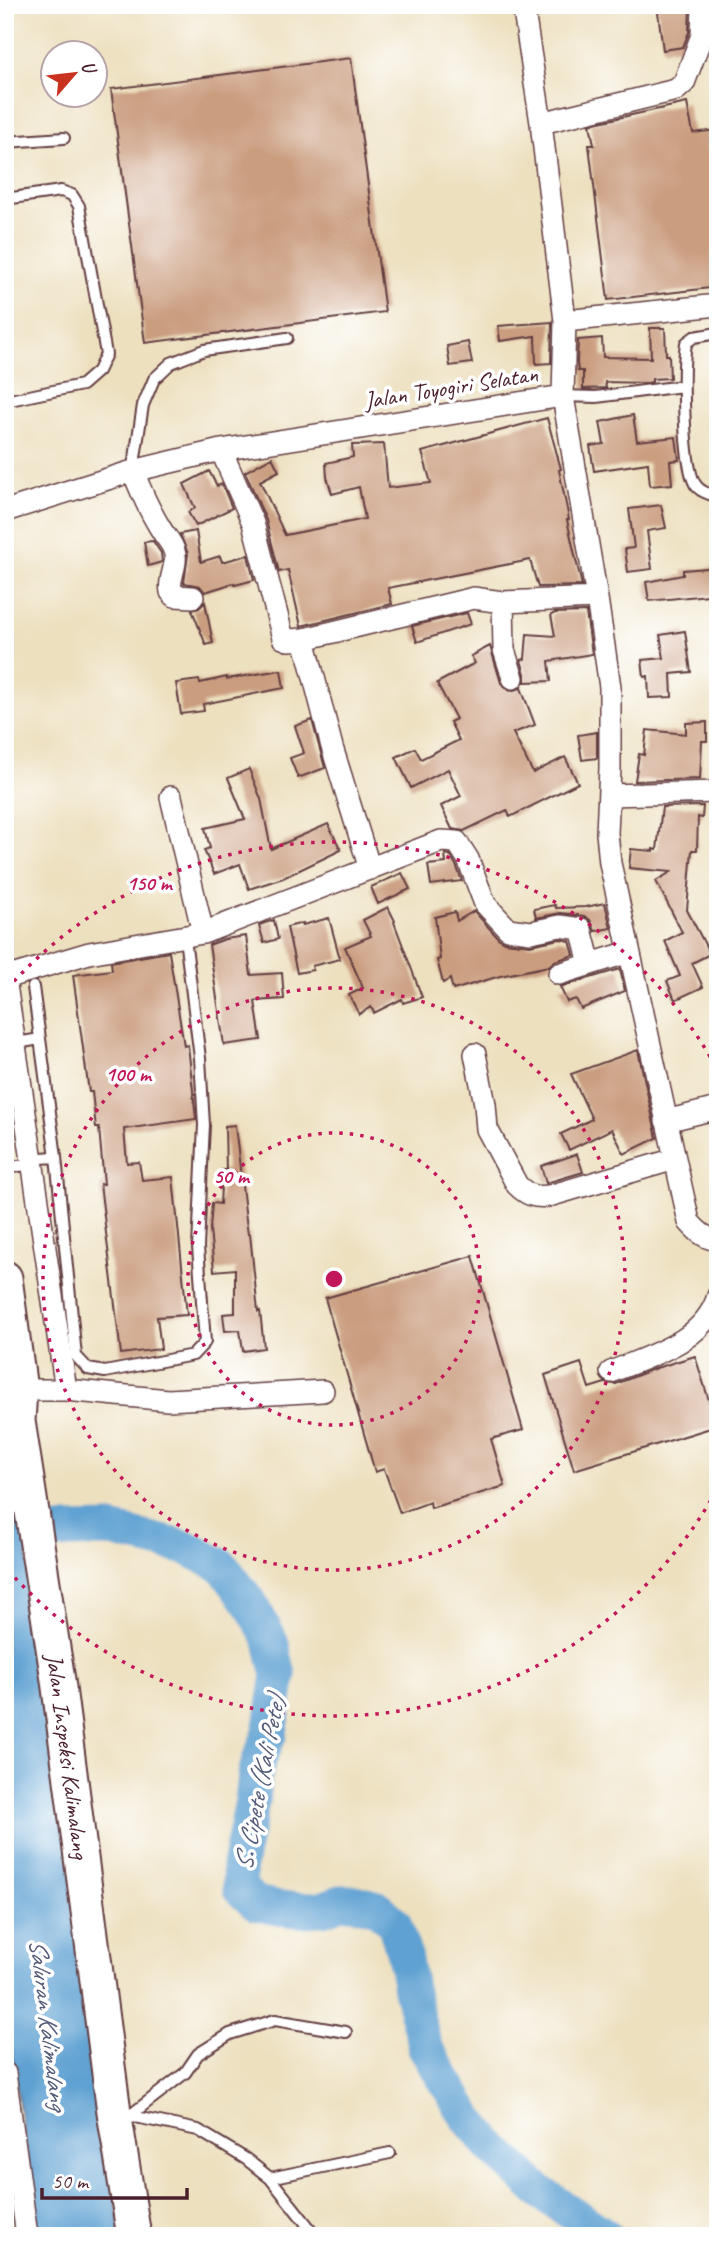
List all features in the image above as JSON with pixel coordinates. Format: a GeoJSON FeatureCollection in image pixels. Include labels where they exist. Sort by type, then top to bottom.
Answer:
{"type":"FeatureCollection","features":[{"type":"Feature","properties":{"kind":"main road","name":"Jalan Inspeksi Kalimalang"},"geometry":{"type":"LineString","coordinates":[[5,1278],[19,1405],[121,2114],[134,2236]]}},
{"type":"Feature","properties":{"kind":"street","name":"Jalan Toyogiri Selatan"},"geometry":{"type":"LineString","coordinates":[[5,510],[133,471],[221,450],[563,396],[565,321],[541,123],[523,5]]}},
{"type":"Feature","properties":{"kind":"street"},"geometry":{"type":"LineString","coordinates":[[527,28],[541,5]]}},
{"type":"Feature","properties":{"kind":"street"},"geometry":{"type":"LineString","coordinates":[[541,123],[676,90],[684,83],[702,35],[703,5]]}},
{"type":"Feature","properties":{"kind":"street"},"geometry":{"type":"LineString","coordinates":[[565,321],[718,304]]}},
{"type":"Feature","properties":{"kind":"street"},"geometry":{"type":"LineString","coordinates":[[563,396],[610,687],[607,833],[610,863],[689,1222],[699,1233],[718,1240]]}},
{"type":"Feature","properties":{"kind":"street"},"geometry":{"type":"LineString","coordinates":[[221,450],[253,523],[282,635],[288,640],[304,639],[473,598],[503,602],[597,598]]}},
{"type":"Feature","properties":{"kind":"street"},"geometry":{"type":"LineString","coordinates":[[133,471],[141,492],[173,545],[176,556],[170,575],[171,592],[174,596],[192,597]]}},
{"type":"Feature","properties":{"kind":"street"},"geometry":{"type":"LineString","coordinates":[[503,602],[504,650],[513,678]]}},
{"type":"Feature","properties":{"kind":"street"},"geometry":{"type":"LineString","coordinates":[[304,639],[332,747],[370,869]]}},
{"type":"Feature","properties":{"kind":"street"},"geometry":{"type":"LineString","coordinates":[[609,795],[718,792]]}},
{"type":"Feature","properties":{"kind":"street"},"geometry":{"type":"LineString","coordinates":[[171,797],[194,936]]}},
{"type":"Feature","properties":{"kind":"street"},"geometry":{"type":"LineString","coordinates":[[66,1390],[10,1044],[5,978],[89,953],[194,936],[441,841],[457,842],[468,859],[485,904],[500,923],[508,929],[531,932],[561,926],[581,929],[590,964]]}},
{"type":"Feature","properties":{"kind":"street"},"geometry":{"type":"LineString","coordinates":[[558,974],[629,953]]}},
{"type":"Feature","properties":{"kind":"street"},"geometry":{"type":"LineString","coordinates":[[475,1054],[487,1129],[504,1163],[524,1192],[533,1196],[549,1196],[674,1159]]}},
{"type":"Feature","properties":{"kind":"street"},"geometry":{"type":"LineString","coordinates":[[666,1121],[718,1108]]}},
{"type":"Feature","properties":{"kind":"street"},"geometry":{"type":"LineString","coordinates":[[611,1371],[678,1344],[698,1328],[713,1310],[718,1296]]}},
{"type":"Feature","properties":{"kind":"street"},"geometry":{"type":"LineString","coordinates":[[19,1405],[66,1390],[168,1399],[323,1391]]}},
{"type":"Feature","properties":{"kind":"street"},"geometry":{"type":"LineString","coordinates":[[5,2073],[27,2236]]}},
{"type":"Feature","properties":{"kind":"lane"},"geometry":{"type":"LineString","coordinates":[[5,142],[64,138]]}},
{"type":"Feature","properties":{"kind":"lane"},"geometry":{"type":"LineString","coordinates":[[5,199],[61,191],[72,195],[79,206],[106,354],[98,371],[82,385],[5,401]]}},
{"type":"Feature","properties":{"kind":"lane"},"geometry":{"type":"LineString","coordinates":[[718,333],[694,337],[686,343],[683,386],[690,472],[696,486],[704,493],[718,497]]}},
{"type":"Feature","properties":{"kind":"lane"},"geometry":{"type":"LineString","coordinates":[[133,471],[143,405],[154,379],[171,363],[204,351],[287,338]]}},
{"type":"Feature","properties":{"kind":"lane"},"geometry":{"type":"LineString","coordinates":[[563,396],[596,397],[683,386]]}},
{"type":"Feature","properties":{"kind":"lane"},"geometry":{"type":"LineString","coordinates":[[33,987],[56,1157],[76,1356],[88,1369],[105,1372],[193,1355],[205,1342],[198,1247],[204,1125],[194,936]]}},
{"type":"Feature","properties":{"kind":"lane"},"geometry":{"type":"LineString","coordinates":[[10,1044],[40,1039]]}},
{"type":"Feature","properties":{"kind":"lane"},"geometry":{"type":"LineString","coordinates":[[5,1167],[31,1165],[40,1158],[56,1157]]}},
{"type":"Feature","properties":{"kind":"lane"},"geometry":{"type":"LineString","coordinates":[[121,2114],[185,2073],[198,2054],[230,2034],[275,2020],[346,2032]]}},
{"type":"Feature","properties":{"kind":"lane"},"geometry":{"type":"LineString","coordinates":[[121,2114],[198,2130],[247,2159],[270,2178],[316,2236]]}},
{"type":"Feature","properties":{"kind":"lane"},"geometry":{"type":"LineString","coordinates":[[270,2178],[390,2152]]}},
{"type":"Feature","properties":{"kind":"water","name":"Saluran Kalimalang"},"geometry":{"type":"Polygon","coordinates":[[[5,1393],[121,2236],[38,2236],[5,2007],[5,1393]]]}},
{"type":"Feature","properties":{"kind":"building"},"geometry":{"type":"Polygon","coordinates":[[[657,5],[690,5],[689,32],[683,47],[663,50],[657,5]]]}},
{"type":"Feature","properties":{"kind":"building"},"geometry":{"type":"Polygon","coordinates":[[[351,58],[385,312],[145,343],[111,89],[351,58]]]}},
{"type":"Feature","properties":{"kind":"building"},"geometry":{"type":"Polygon","coordinates":[[[687,103],[693,133],[718,130],[718,287],[608,300],[589,145],[594,145],[590,124],[687,103]]]}},
{"type":"Feature","properties":{"kind":"building"},"geometry":{"type":"Polygon","coordinates":[[[552,322],[551,363],[536,364],[535,336],[500,341],[498,326],[552,322]]]}},
{"type":"Feature","properties":{"kind":"building"},"geometry":{"type":"Polygon","coordinates":[[[650,328],[665,328],[670,378],[652,379],[652,382],[647,383],[605,382],[606,388],[583,389],[583,371],[578,371],[577,362],[578,340],[602,338],[603,357],[651,358],[650,328]]]}},
{"type":"Feature","properties":{"kind":"building"},"geometry":{"type":"Polygon","coordinates":[[[468,342],[472,363],[450,366],[447,346],[468,342]]]}},
{"type":"Feature","properties":{"kind":"building"},"geometry":{"type":"Polygon","coordinates":[[[633,415],[637,441],[676,437],[679,460],[670,461],[672,484],[650,486],[648,463],[594,471],[590,446],[604,444],[600,422],[633,415]]]}},
{"type":"Feature","properties":{"kind":"building"},"geometry":{"type":"Polygon","coordinates":[[[547,418],[561,469],[559,470],[569,519],[567,520],[582,586],[538,587],[530,560],[388,588],[392,604],[301,626],[288,570],[279,572],[266,520],[245,472],[272,457],[279,471],[260,481],[285,535],[365,519],[359,487],[332,494],[327,477],[326,463],[353,457],[352,445],[384,444],[388,488],[431,483],[422,452],[547,418]]]}},
{"type":"Feature","properties":{"kind":"building"},"geometry":{"type":"Polygon","coordinates":[[[209,471],[217,486],[222,484],[232,508],[196,526],[188,512],[195,508],[184,484],[209,471]]]}},
{"type":"Feature","properties":{"kind":"building"},"geometry":{"type":"Polygon","coordinates":[[[661,505],[666,528],[647,531],[652,569],[628,572],[625,549],[634,548],[629,509],[661,505]]]}},
{"type":"Feature","properties":{"kind":"building"},"geometry":{"type":"Polygon","coordinates":[[[196,531],[201,562],[220,556],[222,562],[248,555],[254,580],[205,592],[200,586],[184,583],[188,554],[180,534],[196,531]]]}},
{"type":"Feature","properties":{"kind":"building"},"geometry":{"type":"Polygon","coordinates":[[[153,541],[161,553],[162,562],[148,566],[144,542],[153,541]]]}},
{"type":"Feature","properties":{"kind":"building"},"geometry":{"type":"Polygon","coordinates":[[[718,567],[718,594],[649,601],[646,582],[683,575],[683,570],[718,567]]]}},
{"type":"Feature","properties":{"kind":"building"},"geometry":{"type":"Polygon","coordinates":[[[205,602],[213,643],[206,645],[192,610],[205,602]]]}},
{"type":"Feature","properties":{"kind":"building"},"geometry":{"type":"Polygon","coordinates":[[[586,612],[592,654],[549,661],[551,681],[525,682],[521,660],[525,659],[527,634],[555,636],[551,615],[586,612]]]}},
{"type":"Feature","properties":{"kind":"building"},"geometry":{"type":"Polygon","coordinates":[[[467,613],[471,624],[417,642],[412,626],[467,613]]]}},
{"type":"Feature","properties":{"kind":"building"},"geometry":{"type":"Polygon","coordinates":[[[685,631],[691,672],[671,674],[672,697],[649,698],[648,676],[644,677],[642,660],[664,658],[660,635],[685,631]]]}},
{"type":"Feature","properties":{"kind":"building"},"geometry":{"type":"Polygon","coordinates":[[[490,646],[501,683],[510,691],[521,688],[535,725],[513,733],[533,773],[565,757],[578,783],[510,817],[507,810],[464,831],[452,829],[441,806],[461,796],[448,769],[411,788],[396,757],[415,748],[421,759],[459,740],[450,722],[456,719],[437,683],[475,663],[471,656],[490,646]]]}},
{"type":"Feature","properties":{"kind":"building"},"geometry":{"type":"Polygon","coordinates":[[[281,670],[284,688],[203,704],[204,711],[181,714],[176,683],[199,680],[200,683],[281,670]]]}},
{"type":"Feature","properties":{"kind":"building"},"geometry":{"type":"Polygon","coordinates":[[[312,720],[325,768],[298,778],[290,758],[304,753],[295,726],[312,720]]]}},
{"type":"Feature","properties":{"kind":"building"},"geometry":{"type":"Polygon","coordinates":[[[707,722],[707,741],[702,741],[700,779],[635,781],[639,754],[644,755],[647,730],[686,734],[686,723],[707,722]]]}},
{"type":"Feature","properties":{"kind":"building"},"geometry":{"type":"Polygon","coordinates":[[[597,732],[597,758],[582,760],[578,735],[597,732]]]}},
{"type":"Feature","properties":{"kind":"building"},"geometry":{"type":"Polygon","coordinates":[[[249,769],[261,799],[271,849],[328,824],[341,850],[283,878],[249,889],[240,864],[214,874],[204,850],[210,848],[205,828],[245,819],[228,778],[249,769]]]}},
{"type":"Feature","properties":{"kind":"building"},"geometry":{"type":"Polygon","coordinates":[[[703,806],[702,818],[698,817],[697,850],[692,850],[687,910],[710,954],[692,963],[703,987],[675,1000],[667,981],[680,976],[665,941],[682,932],[656,881],[671,872],[629,868],[631,849],[657,850],[662,807],[703,806]]]}},
{"type":"Feature","properties":{"kind":"building"},"geometry":{"type":"Polygon","coordinates":[[[445,854],[450,855],[462,881],[431,885],[428,865],[446,863],[445,854]]]}},
{"type":"Feature","properties":{"kind":"building"},"geometry":{"type":"Polygon","coordinates":[[[402,873],[410,889],[378,904],[371,887],[402,873]]]}},
{"type":"Feature","properties":{"kind":"building"},"geometry":{"type":"Polygon","coordinates":[[[605,903],[611,928],[595,931],[590,920],[584,916],[561,913],[536,918],[534,909],[555,905],[556,908],[586,907],[605,903]]]}},
{"type":"Feature","properties":{"kind":"building"},"geometry":{"type":"Polygon","coordinates":[[[388,907],[422,997],[403,1003],[402,999],[374,1013],[371,1007],[359,1014],[349,995],[363,988],[345,947],[371,936],[363,920],[388,907]]]}},
{"type":"Feature","properties":{"kind":"building"},"geometry":{"type":"Polygon","coordinates":[[[474,911],[498,938],[505,942],[530,945],[560,939],[570,941],[574,955],[555,961],[549,966],[500,976],[453,990],[450,979],[443,983],[437,960],[440,959],[435,917],[455,912],[457,921],[474,911]]]}},
{"type":"Feature","properties":{"kind":"building"},"geometry":{"type":"Polygon","coordinates":[[[329,918],[340,959],[312,966],[313,970],[297,973],[287,927],[329,918]]]}},
{"type":"Feature","properties":{"kind":"building"},"geometry":{"type":"Polygon","coordinates":[[[274,920],[278,939],[264,943],[259,925],[274,920]]]}},
{"type":"Feature","properties":{"kind":"building"},"geometry":{"type":"Polygon","coordinates":[[[246,936],[251,975],[282,973],[284,999],[255,1001],[261,1040],[224,1045],[209,945],[246,936]]]}},
{"type":"Feature","properties":{"kind":"building"},"geometry":{"type":"Polygon","coordinates":[[[169,952],[184,1046],[188,1045],[196,1119],[124,1129],[127,1163],[139,1162],[142,1180],[173,1177],[187,1315],[157,1317],[161,1349],[121,1354],[100,1184],[104,1184],[99,1128],[96,1128],[92,1092],[89,1092],[73,975],[112,970],[111,962],[169,952]]]}},
{"type":"Feature","properties":{"kind":"building"},"geometry":{"type":"Polygon","coordinates":[[[620,969],[625,991],[581,1009],[576,999],[567,1002],[560,987],[620,969]]]}},
{"type":"Feature","properties":{"kind":"building"},"geometry":{"type":"Polygon","coordinates":[[[638,1050],[657,1138],[624,1154],[612,1129],[569,1150],[561,1134],[592,1119],[571,1074],[638,1050]]]}},
{"type":"Feature","properties":{"kind":"building"},"geometry":{"type":"Polygon","coordinates":[[[235,1125],[264,1348],[243,1351],[240,1330],[225,1331],[223,1314],[235,1313],[235,1269],[214,1271],[210,1229],[212,1203],[220,1204],[222,1170],[226,1170],[225,1126],[235,1125]]]}},
{"type":"Feature","properties":{"kind":"building"},"geometry":{"type":"Polygon","coordinates":[[[577,1154],[583,1172],[546,1183],[541,1166],[577,1154]]]}},
{"type":"Feature","properties":{"kind":"building"},"geometry":{"type":"Polygon","coordinates":[[[473,1256],[523,1430],[491,1439],[505,1486],[431,1508],[430,1502],[400,1513],[384,1469],[375,1472],[325,1298],[473,1256]]]}},
{"type":"Feature","properties":{"kind":"building"},"geometry":{"type":"Polygon","coordinates":[[[695,1356],[717,1426],[574,1470],[545,1375],[581,1363],[589,1388],[605,1383],[616,1384],[695,1356]]]}},
{"type":"Feature","properties":{"kind":"waterway","name":"S. Cipete (Kali Pete)"},"geometry":{"type":"LineString","coordinates":[[5,1540],[67,1531],[111,1530],[187,1548],[222,1566],[251,1604],[271,1641],[279,1675],[270,1733],[255,1776],[239,1866],[240,1889],[255,1903],[279,1908],[322,1909],[341,1902],[355,1902],[378,1908],[394,1923],[404,1954],[425,2047],[467,2117],[491,2146],[539,2191],[606,2236]]}}]}
